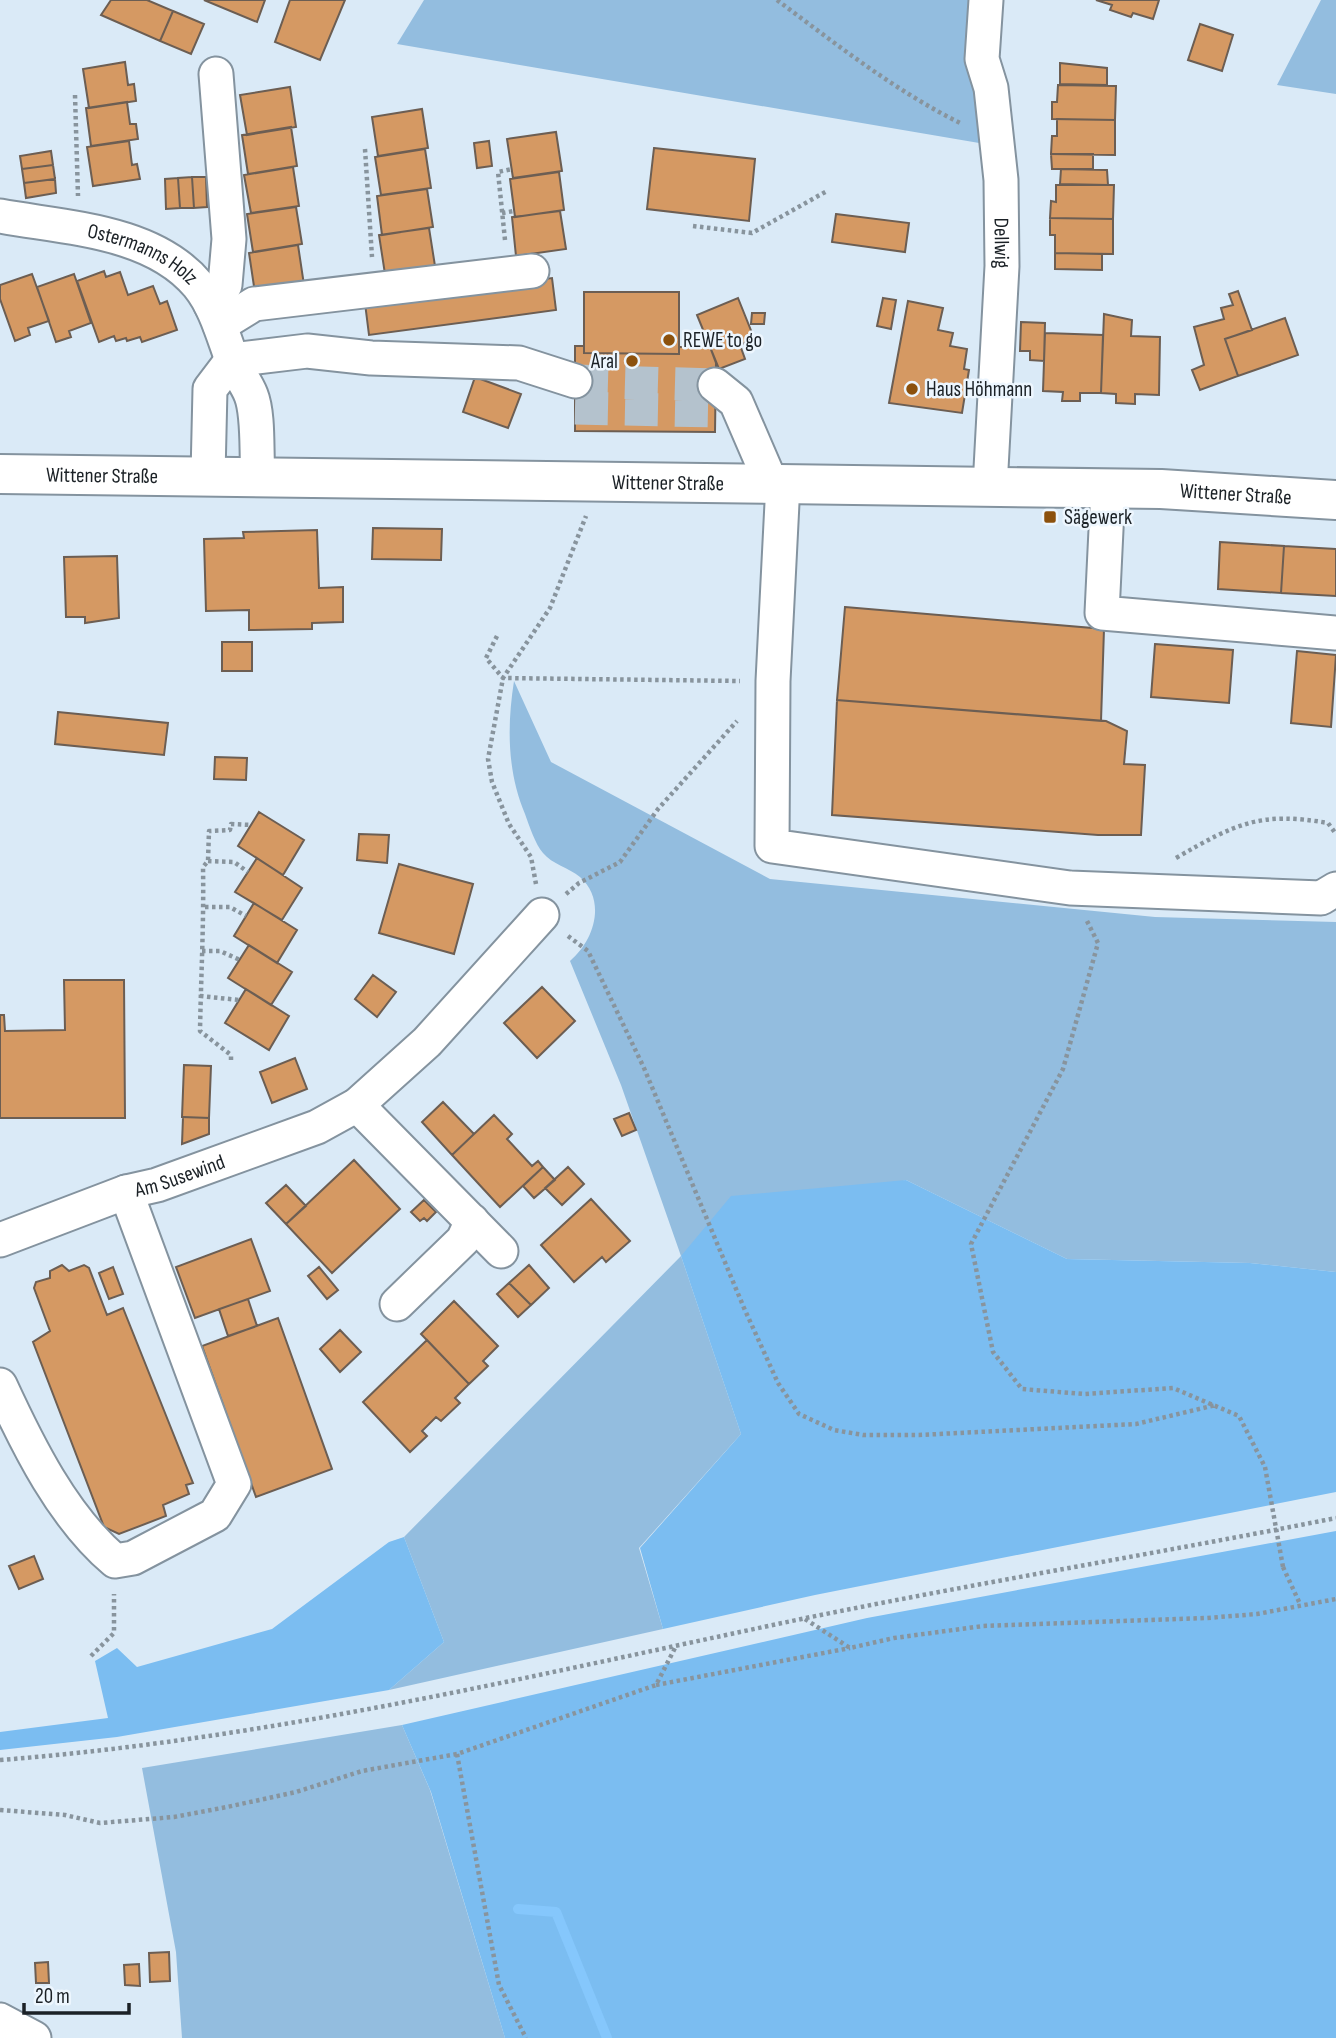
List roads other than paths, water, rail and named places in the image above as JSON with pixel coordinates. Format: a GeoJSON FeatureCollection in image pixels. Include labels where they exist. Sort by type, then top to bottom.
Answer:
{"type":"FeatureCollection","features":[{"type":"Feature","properties":{"kind":"main road","name":"Wittener Straße"},"geometry":{"type":"LineString","coordinates":[[0,474],[258,475],[1108,488],[1336,499]]}},
{"type":"Feature","properties":{"kind":"street","name":"Dellwig"},"geometry":{"type":"LineString","coordinates":[[986,0],[982,58],[991,88],[1001,180],[1002,266],[990,488]]}},
{"type":"Feature","properties":{"kind":"street"},"geometry":{"type":"LineString","coordinates":[[215,315],[225,285],[229,239],[216,74]]}},
{"type":"Feature","properties":{"kind":"street","name":"Ostermanns Holz"},"geometry":{"type":"LineString","coordinates":[[0,216],[123,239],[153,250],[179,267],[197,285],[215,315],[232,360],[252,397],[258,475]]}},
{"type":"Feature","properties":{"kind":"street"},"geometry":{"type":"LineString","coordinates":[[215,315],[254,304],[521,272]]}},
{"type":"Feature","properties":{"kind":"street"},"geometry":{"type":"LineString","coordinates":[[208,475],[210,389],[232,360],[307,351],[371,358],[519,363],[575,394]]}},
{"type":"Feature","properties":{"kind":"street"},"geometry":{"type":"LineString","coordinates":[[722,399],[777,483],[772,846],[1070,888],[1321,898],[1336,889]]}},
{"type":"Feature","properties":{"kind":"street"},"geometry":{"type":"LineString","coordinates":[[1108,488],[1102,613],[1336,633]]}},
{"type":"Feature","properties":{"kind":"street","name":"Am Susewind"},"geometry":{"type":"LineString","coordinates":[[0,1240],[126,1192],[157,1185],[317,1127],[357,1105],[427,1042],[542,915]]}},
{"type":"Feature","properties":{"kind":"street"},"geometry":{"type":"LineString","coordinates":[[357,1105],[501,1251]]}},
{"type":"Feature","properties":{"kind":"street"},"geometry":{"type":"LineString","coordinates":[[0,1385],[23,1436],[64,1500],[103,1551],[115,1561],[133,1558],[215,1514],[234,1484],[126,1192]]}},
{"type":"Feature","properties":{"kind":"street"},"geometry":{"type":"LineString","coordinates":[[397,1304],[463,1240],[472,1222]]}},
{"type":"Feature","properties":{"kind":"street"},"geometry":{"type":"LineString","coordinates":[[0,2020],[34,2038]]}},
{"type":"Feature","properties":{"kind":"waterway"},"geometry":{"type":"LineString","coordinates":[[518,1909],[556,1912],[607,2038]]}},
{"type":"Feature","properties":{"kind":"tunnel"},"geometry":{"type":"LineString","coordinates":[[575,381],[715,385]]}},
{"type":"Feature","properties":{"kind":"tunnel"},"geometry":{"type":"LineString","coordinates":[[575,408],[715,411]]}},
{"type":"Feature","properties":{"kind":"place","name":"REWE to go"},"geometry":{"type":"Point","coordinates":[669,340]}},
{"type":"Feature","properties":{"kind":"place","name":"Aral"},"geometry":{"type":"Point","coordinates":[632,361]}},
{"type":"Feature","properties":{"kind":"place","name":"Haus Höhmann"},"geometry":{"type":"Point","coordinates":[912,389]}},
{"type":"Feature","properties":{"kind":"place","name":"Sägewerk"},"geometry":{"type":"Point","coordinates":[1050,517]}}]}
